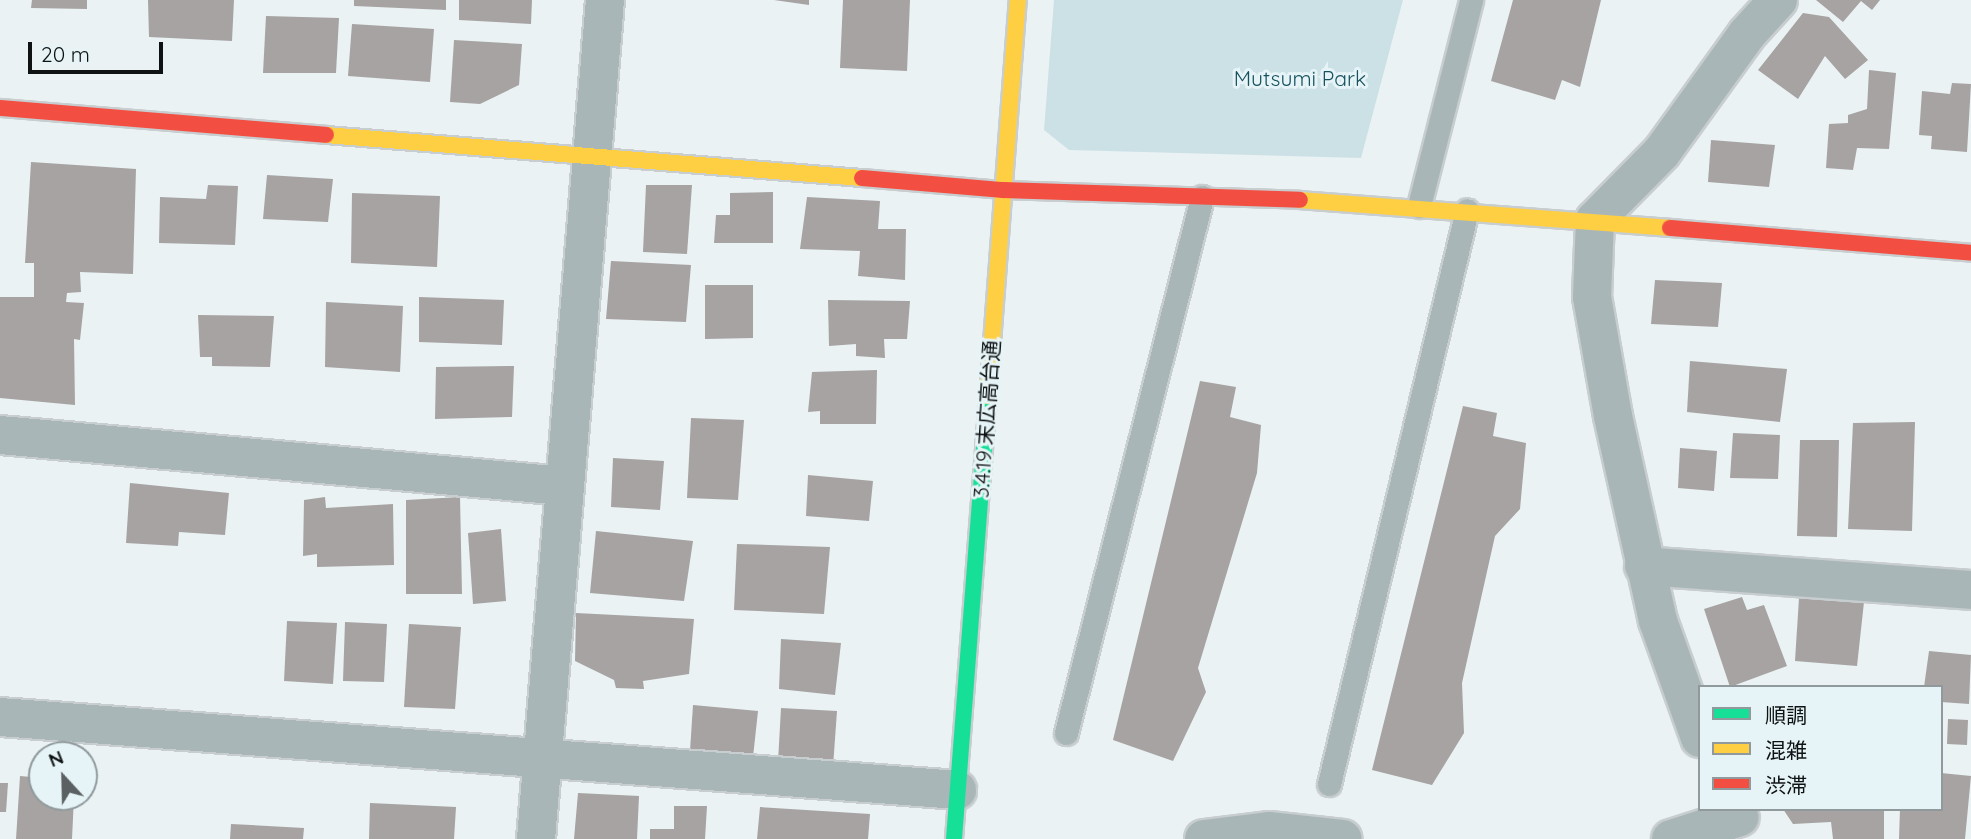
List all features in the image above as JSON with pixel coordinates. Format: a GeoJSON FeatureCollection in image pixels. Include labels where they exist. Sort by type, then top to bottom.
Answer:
{"type":"FeatureCollection","features":[{"type":"Feature","properties":{"kind":"street"},"geometry":{"type":"LineString","coordinates":[[536,839],[540,758],[605,0]]}},
{"type":"Feature","properties":{"kind":"street","name":"3.4.19 末広高台通"},"geometry":{"type":"LineString","coordinates":[[954,839],[1018,0]]}},
{"type":"Feature","properties":{"kind":"street"},"geometry":{"type":"LineString","coordinates":[[1698,732],[1658,621],[1644,566],[1592,297],[1595,220],[1662,152],[1747,34],[1778,0]]}},
{"type":"Feature","properties":{"kind":"street"},"geometry":{"type":"LineString","coordinates":[[0,108],[1003,190],[1419,206],[1971,253]]}},
{"type":"Feature","properties":{"kind":"street"},"geometry":{"type":"LineString","coordinates":[[0,435],[564,486]]}},
{"type":"Feature","properties":{"kind":"street"},"geometry":{"type":"LineString","coordinates":[[1644,566],[1971,590]]}},
{"type":"Feature","properties":{"kind":"street"},"geometry":{"type":"LineString","coordinates":[[0,717],[957,790]]}},
{"type":"Feature","properties":{"kind":"street"},"geometry":{"type":"LineString","coordinates":[[1671,839],[1744,822]]}},
{"type":"Feature","properties":{"kind":"street"},"geometry":{"type":"LineString","coordinates":[[1204,839],[1269,831],[1343,839]]}},
{"type":"Feature","properties":{"kind":"lane"},"geometry":{"type":"LineString","coordinates":[[1419,206],[1471,0]]}},
{"type":"Feature","properties":{"kind":"lane"},"geometry":{"type":"LineString","coordinates":[[1066,733],[1202,197]]}},
{"type":"Feature","properties":{"kind":"lane"},"geometry":{"type":"LineString","coordinates":[[1329,784],[1467,210]]}},
{"type":"Feature","properties":{"kind":"green space","name":"Mutsumi Park"},"geometry":{"type":"Polygon","coordinates":[[[1054,0],[1403,0],[1361,158],[1069,150],[1044,130],[1054,0]]]}},
{"type":"Feature","properties":{"kind":"building"},"geometry":{"type":"Polygon","coordinates":[[[32,0],[87,0],[87,9],[31,8],[32,0]]]}},
{"type":"Feature","properties":{"kind":"building"},"geometry":{"type":"Polygon","coordinates":[[[148,0],[234,0],[232,41],[149,37],[148,0]]]}},
{"type":"Feature","properties":{"kind":"building"},"geometry":{"type":"Polygon","coordinates":[[[354,0],[446,0],[446,10],[354,6],[354,0]]]}},
{"type":"Feature","properties":{"kind":"building"},"geometry":{"type":"Polygon","coordinates":[[[459,0],[532,0],[531,24],[459,20],[459,0]]]}},
{"type":"Feature","properties":{"kind":"building"},"geometry":{"type":"Polygon","coordinates":[[[774,0],[809,0],[809,5],[774,0]]]}},
{"type":"Feature","properties":{"kind":"building"},"geometry":{"type":"Polygon","coordinates":[[[843,0],[910,0],[907,71],[840,68],[843,0]]]}},
{"type":"Feature","properties":{"kind":"building"},"geometry":{"type":"Polygon","coordinates":[[[1513,0],[1601,0],[1580,87],[1562,80],[1555,100],[1491,81],[1513,0]]]}},
{"type":"Feature","properties":{"kind":"building"},"geometry":{"type":"Polygon","coordinates":[[[1816,0],[1880,0],[1872,10],[1861,1],[1843,22],[1816,0]]]}},
{"type":"Feature","properties":{"kind":"building"},"geometry":{"type":"Polygon","coordinates":[[[1803,13],[1829,17],[1868,60],[1845,79],[1825,56],[1798,99],[1758,70],[1803,13]]]}},
{"type":"Feature","properties":{"kind":"building"},"geometry":{"type":"Polygon","coordinates":[[[266,16],[339,18],[336,73],[263,73],[266,16]]]}},
{"type":"Feature","properties":{"kind":"building"},"geometry":{"type":"Polygon","coordinates":[[[352,24],[434,29],[430,82],[348,76],[352,24]]]}},
{"type":"Feature","properties":{"kind":"building"},"geometry":{"type":"Polygon","coordinates":[[[454,40],[522,44],[519,85],[480,104],[450,102],[454,40]]]}},
{"type":"Feature","properties":{"kind":"building"},"geometry":{"type":"Polygon","coordinates":[[[1869,70],[1896,73],[1889,149],[1857,148],[1853,170],[1826,168],[1829,124],[1848,123],[1848,115],[1867,109],[1869,70]]]}},
{"type":"Feature","properties":{"kind":"building"},"geometry":{"type":"Polygon","coordinates":[[[1952,83],[1971,84],[1967,152],[1931,149],[1932,136],[1919,135],[1922,91],[1950,94],[1952,83]]]}},
{"type":"Feature","properties":{"kind":"building"},"geometry":{"type":"Polygon","coordinates":[[[1711,140],[1775,145],[1769,187],[1708,182],[1711,140]]]}},
{"type":"Feature","properties":{"kind":"building"},"geometry":{"type":"Polygon","coordinates":[[[31,162],[136,169],[133,274],[80,272],[81,292],[67,293],[66,302],[84,303],[80,340],[74,339],[75,405],[0,398],[0,297],[34,297],[34,263],[25,263],[31,162]]]}},
{"type":"Feature","properties":{"kind":"building"},"geometry":{"type":"Polygon","coordinates":[[[267,175],[333,179],[328,222],[263,219],[267,175]]]}},
{"type":"Feature","properties":{"kind":"building"},"geometry":{"type":"Polygon","coordinates":[[[208,185],[238,186],[235,245],[159,243],[160,197],[206,199],[208,185]]]}},
{"type":"Feature","properties":{"kind":"building"},"geometry":{"type":"Polygon","coordinates":[[[646,185],[692,185],[687,254],[643,252],[646,185]]]}},
{"type":"Feature","properties":{"kind":"building"},"geometry":{"type":"Polygon","coordinates":[[[773,192],[773,243],[714,243],[716,215],[730,215],[730,193],[773,192]]]}},
{"type":"Feature","properties":{"kind":"building"},"geometry":{"type":"Polygon","coordinates":[[[352,193],[440,196],[437,267],[351,263],[352,193]]]}},
{"type":"Feature","properties":{"kind":"building"},"geometry":{"type":"Polygon","coordinates":[[[807,197],[880,201],[878,229],[906,229],[905,280],[858,276],[860,251],[800,249],[807,197]]]}},
{"type":"Feature","properties":{"kind":"building"},"geometry":{"type":"Polygon","coordinates":[[[611,261],[691,265],[686,322],[606,319],[611,261]]]}},
{"type":"Feature","properties":{"kind":"building"},"geometry":{"type":"Polygon","coordinates":[[[1655,280],[1722,283],[1718,327],[1651,324],[1655,280]]]}},
{"type":"Feature","properties":{"kind":"building"},"geometry":{"type":"Polygon","coordinates":[[[705,285],[753,285],[753,338],[705,339],[705,285]]]}},
{"type":"Feature","properties":{"kind":"building"},"geometry":{"type":"Polygon","coordinates":[[[419,297],[504,300],[502,345],[419,342],[419,297]]]}},
{"type":"Feature","properties":{"kind":"building"},"geometry":{"type":"Polygon","coordinates":[[[828,300],[910,301],[907,339],[884,339],[885,358],[856,356],[856,344],[829,346],[828,300]]]}},
{"type":"Feature","properties":{"kind":"building"},"geometry":{"type":"Polygon","coordinates":[[[326,302],[403,306],[400,372],[325,367],[326,302]]]}},
{"type":"Feature","properties":{"kind":"building"},"geometry":{"type":"Polygon","coordinates":[[[198,315],[274,316],[270,367],[212,366],[212,357],[200,357],[198,315]]]}},
{"type":"Feature","properties":{"kind":"building"},"geometry":{"type":"Polygon","coordinates":[[[1690,361],[1787,369],[1780,422],[1687,412],[1690,361]]]}},
{"type":"Feature","properties":{"kind":"building"},"geometry":{"type":"Polygon","coordinates":[[[514,366],[512,417],[435,419],[436,367],[514,366]]]}},
{"type":"Feature","properties":{"kind":"building"},"geometry":{"type":"Polygon","coordinates":[[[877,370],[876,424],[820,424],[820,411],[808,412],[812,372],[877,370]]]}},
{"type":"Feature","properties":{"kind":"building"},"geometry":{"type":"Polygon","coordinates":[[[1200,381],[1236,387],[1230,417],[1261,425],[1257,473],[1198,668],[1206,692],[1173,761],[1113,740],[1200,381]]]}},
{"type":"Feature","properties":{"kind":"building"},"geometry":{"type":"Polygon","coordinates":[[[1463,406],[1497,413],[1493,436],[1526,443],[1520,509],[1495,536],[1462,683],[1464,733],[1432,785],[1372,770],[1463,406]]]}},
{"type":"Feature","properties":{"kind":"building"},"geometry":{"type":"Polygon","coordinates":[[[691,418],[744,420],[738,500],[687,498],[691,418]]]}},
{"type":"Feature","properties":{"kind":"building"},"geometry":{"type":"Polygon","coordinates":[[[1915,422],[1912,531],[1848,529],[1853,423],[1915,422]]]}},
{"type":"Feature","properties":{"kind":"building"},"geometry":{"type":"Polygon","coordinates":[[[1733,433],[1780,435],[1778,479],[1730,478],[1733,433]]]}},
{"type":"Feature","properties":{"kind":"building"},"geometry":{"type":"Polygon","coordinates":[[[1800,440],[1839,440],[1837,537],[1797,536],[1800,440]]]}},
{"type":"Feature","properties":{"kind":"building"},"geometry":{"type":"Polygon","coordinates":[[[1680,448],[1717,451],[1714,491],[1678,488],[1680,448]]]}},
{"type":"Feature","properties":{"kind":"building"},"geometry":{"type":"Polygon","coordinates":[[[613,458],[664,461],[660,510],[611,507],[613,458]]]}},
{"type":"Feature","properties":{"kind":"building"},"geometry":{"type":"Polygon","coordinates":[[[808,475],[873,481],[869,521],[806,516],[808,475]]]}},
{"type":"Feature","properties":{"kind":"building"},"geometry":{"type":"Polygon","coordinates":[[[130,483],[229,493],[225,535],[179,532],[178,546],[126,543],[130,483]]]}},
{"type":"Feature","properties":{"kind":"building"},"geometry":{"type":"Polygon","coordinates":[[[325,497],[326,508],[393,504],[394,565],[317,567],[317,554],[303,556],[304,500],[325,497]]]}},
{"type":"Feature","properties":{"kind":"building"},"geometry":{"type":"Polygon","coordinates":[[[460,497],[462,594],[406,594],[406,500],[460,497]]]}},
{"type":"Feature","properties":{"kind":"building"},"geometry":{"type":"Polygon","coordinates":[[[501,529],[506,601],[473,604],[468,533],[501,529]]]}},
{"type":"Feature","properties":{"kind":"building"},"geometry":{"type":"Polygon","coordinates":[[[596,531],[693,541],[684,601],[590,593],[596,531]]]}},
{"type":"Feature","properties":{"kind":"building"},"geometry":{"type":"Polygon","coordinates":[[[737,544],[830,547],[824,614],[734,610],[737,544]]]}},
{"type":"Feature","properties":{"kind":"building"},"geometry":{"type":"Polygon","coordinates":[[[1742,597],[1747,610],[1764,605],[1787,666],[1729,685],[1704,609],[1742,597]]]}},
{"type":"Feature","properties":{"kind":"building"},"geometry":{"type":"Polygon","coordinates":[[[1799,598],[1864,602],[1857,666],[1795,661],[1799,598]]]}},
{"type":"Feature","properties":{"kind":"building"},"geometry":{"type":"Polygon","coordinates":[[[576,613],[694,619],[689,674],[643,681],[644,689],[616,688],[614,680],[575,661],[576,613]]]}},
{"type":"Feature","properties":{"kind":"building"},"geometry":{"type":"Polygon","coordinates":[[[287,621],[337,623],[333,684],[284,681],[287,621]]]}},
{"type":"Feature","properties":{"kind":"building"},"geometry":{"type":"Polygon","coordinates":[[[345,622],[387,624],[384,682],[343,681],[345,622]]]}},
{"type":"Feature","properties":{"kind":"building"},"geometry":{"type":"Polygon","coordinates":[[[409,624],[461,627],[455,709],[404,707],[409,624]]]}},
{"type":"Feature","properties":{"kind":"building"},"geometry":{"type":"Polygon","coordinates":[[[781,639],[841,643],[835,695],[779,689],[781,639]]]}},
{"type":"Feature","properties":{"kind":"building"},"geometry":{"type":"Polygon","coordinates":[[[1929,651],[1971,655],[1969,704],[1943,702],[1943,685],[1924,685],[1929,651]]]}},
{"type":"Feature","properties":{"kind":"building"},"geometry":{"type":"Polygon","coordinates":[[[693,705],[758,711],[753,757],[690,751],[693,705]]]}},
{"type":"Feature","properties":{"kind":"building"},"geometry":{"type":"Polygon","coordinates":[[[781,708],[837,711],[833,767],[778,762],[781,708]]]}},
{"type":"Feature","properties":{"kind":"building"},"geometry":{"type":"Polygon","coordinates":[[[1948,719],[1968,720],[1967,745],[1947,744],[1948,719]]]}},
{"type":"Feature","properties":{"kind":"building"},"geometry":{"type":"Polygon","coordinates":[[[1943,773],[1971,776],[1965,839],[1899,839],[1900,811],[1943,811],[1943,773]]]}},
{"type":"Feature","properties":{"kind":"building"},"geometry":{"type":"Polygon","coordinates":[[[20,776],[28,777],[28,811],[73,811],[72,839],[16,839],[20,776]]]}},
{"type":"Feature","properties":{"kind":"building"},"geometry":{"type":"Polygon","coordinates":[[[0,783],[8,783],[6,812],[0,812],[0,783]]]}},
{"type":"Feature","properties":{"kind":"building"},"geometry":{"type":"Polygon","coordinates":[[[578,793],[639,796],[637,839],[574,839],[578,793]]]}},
{"type":"Feature","properties":{"kind":"building"},"geometry":{"type":"Polygon","coordinates":[[[370,803],[456,807],[454,839],[369,839],[370,803]]]}},
{"type":"Feature","properties":{"kind":"building"},"geometry":{"type":"Polygon","coordinates":[[[674,806],[707,806],[705,839],[650,839],[650,829],[674,829],[674,806]]]}},
{"type":"Feature","properties":{"kind":"building"},"geometry":{"type":"Polygon","coordinates":[[[760,807],[870,814],[868,839],[757,839],[760,807]]]}},
{"type":"Feature","properties":{"kind":"building"},"geometry":{"type":"Polygon","coordinates":[[[1784,811],[1884,811],[1884,839],[1833,839],[1831,822],[1793,824],[1784,811]]]}},
{"type":"Feature","properties":{"kind":"building"},"geometry":{"type":"Polygon","coordinates":[[[231,824],[304,828],[303,839],[230,839],[231,824]]]}},
{"type":"Feature","properties":{"kind":"traffic: fast"},"geometry":{"type":"LineString","coordinates":[[954,839],[988,396]]}},
{"type":"Feature","properties":{"kind":"traffic: slow"},"geometry":{"type":"LineString","coordinates":[[988,396],[1018,0]]}},
{"type":"Feature","properties":{"kind":"traffic: slow"},"geometry":{"type":"LineString","coordinates":[[326,135],[862,178]]}},
{"type":"Feature","properties":{"kind":"traffic: slow"},"geometry":{"type":"LineString","coordinates":[[1300,200],[1670,228]]}},
{"type":"Feature","properties":{"kind":"traffic: jam"},"geometry":{"type":"LineString","coordinates":[[0,108],[326,135]]}},
{"type":"Feature","properties":{"kind":"traffic: jam"},"geometry":{"type":"LineString","coordinates":[[862,178],[1003,190],[1300,200]]}},
{"type":"Feature","properties":{"kind":"traffic: jam"},"geometry":{"type":"LineString","coordinates":[[1670,228],[1971,253]]}}]}
